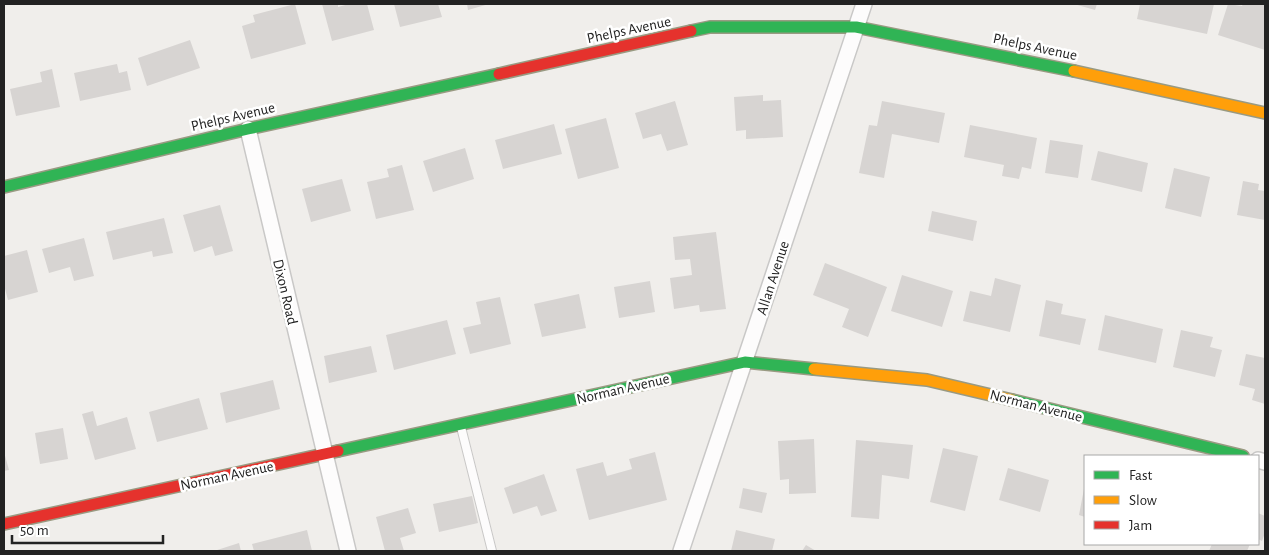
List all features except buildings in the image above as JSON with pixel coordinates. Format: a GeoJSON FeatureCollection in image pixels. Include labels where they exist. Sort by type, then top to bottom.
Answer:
{"type":"FeatureCollection","features":[{"type":"Feature","properties":{"kind":"street","name":"Allan Avenue"},"geometry":{"type":"LineString","coordinates":[[681,551],[864,4]]}},
{"type":"Feature","properties":{"kind":"street","name":"Phelps Avenue"},"geometry":{"type":"LineString","coordinates":[[4,187],[248,129],[710,27],[856,27],[1072,70],[1265,113]]}},
{"type":"Feature","properties":{"kind":"street","name":"Dixon Road"},"geometry":{"type":"LineString","coordinates":[[248,129],[323,456],[348,551]]}},
{"type":"Feature","properties":{"kind":"street","name":"Norman Avenue"},"geometry":{"type":"LineString","coordinates":[[4,524],[323,456],[745,362],[927,380],[1239,455]]}},
{"type":"Feature","properties":{"kind":"lane"},"geometry":{"type":"LineString","coordinates":[[461,425],[492,551]]}},
{"type":"Feature","properties":{"kind":"traffic: fast"},"geometry":{"type":"LineString","coordinates":[[691,31],[710,27],[856,27],[1074,71]]}},
{"type":"Feature","properties":{"kind":"traffic: fast"},"geometry":{"type":"LineString","coordinates":[[4,187],[248,129],[499,74]]}},
{"type":"Feature","properties":{"kind":"traffic: fast"},"geometry":{"type":"LineString","coordinates":[[338,451],[745,362],[814,369]]}},
{"type":"Feature","properties":{"kind":"traffic: fast"},"geometry":{"type":"LineString","coordinates":[[1012,400],[1239,455]]}},
{"type":"Feature","properties":{"kind":"traffic: slow"},"geometry":{"type":"LineString","coordinates":[[1074,71],[1265,113]]}},
{"type":"Feature","properties":{"kind":"traffic: slow"},"geometry":{"type":"LineString","coordinates":[[814,369],[927,380],[1012,400]]}},
{"type":"Feature","properties":{"kind":"traffic: jam"},"geometry":{"type":"LineString","coordinates":[[499,74],[691,31]]}},
{"type":"Feature","properties":{"kind":"traffic: jam"},"geometry":{"type":"LineString","coordinates":[[4,524],[338,451]]}}]}
